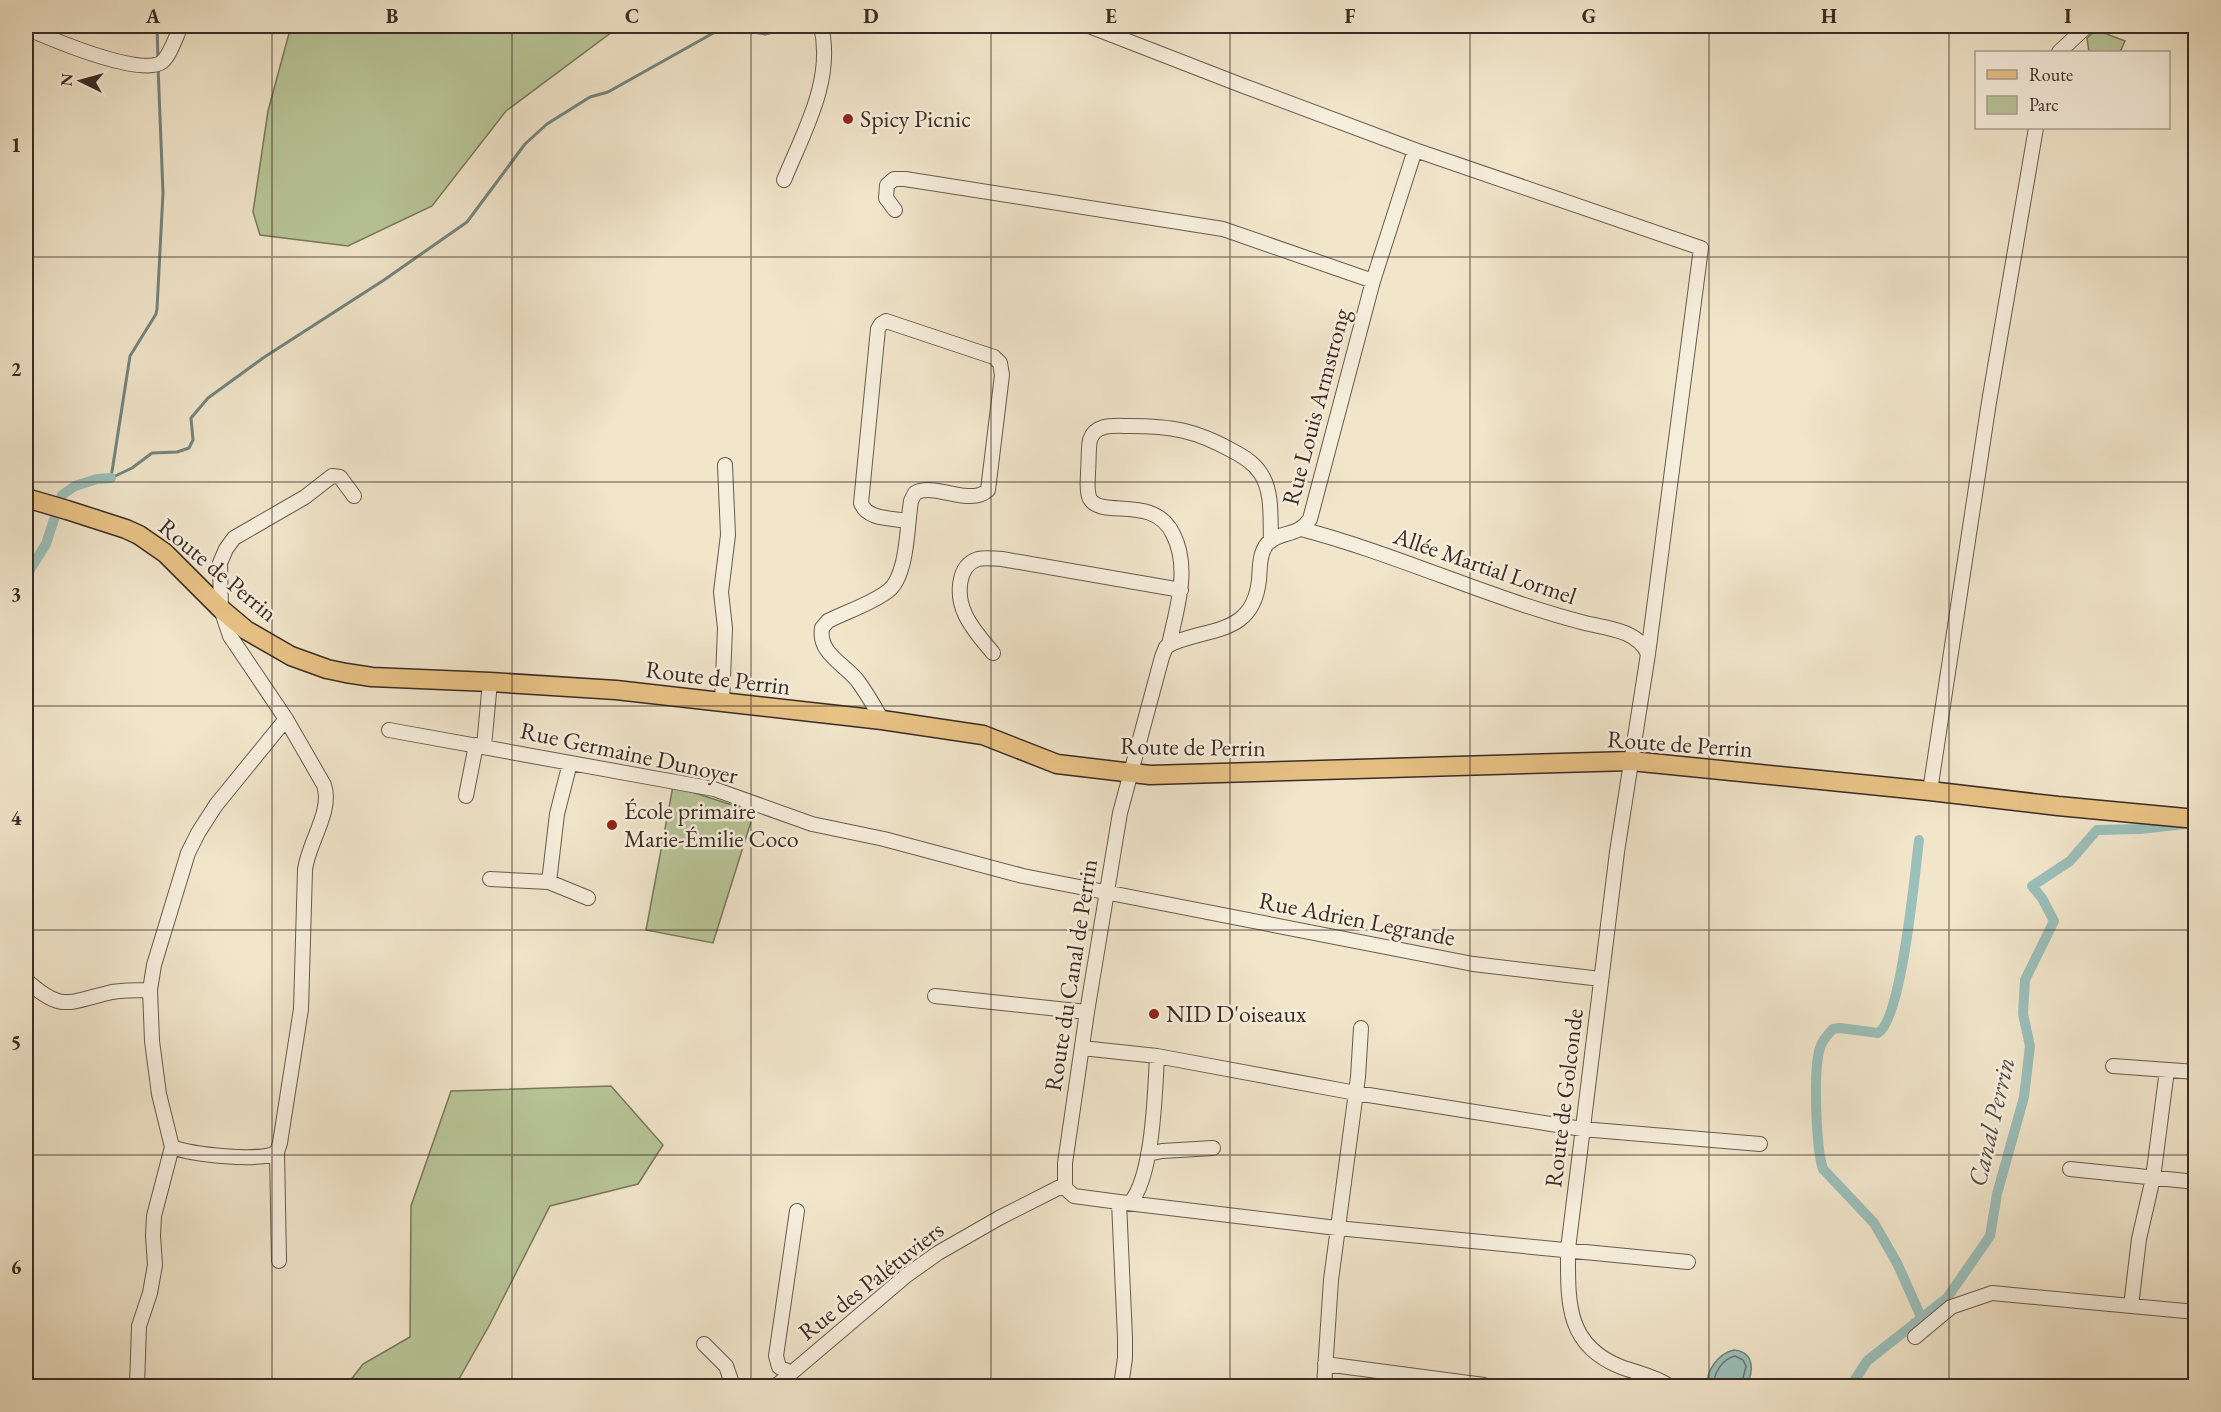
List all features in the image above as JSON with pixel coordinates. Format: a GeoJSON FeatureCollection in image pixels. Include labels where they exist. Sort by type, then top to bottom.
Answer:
{"type":"FeatureCollection","features":[{"type":"Feature","properties":{"kind":"main road","name":"Route de Perrin"},"geometry":{"type":"LineString","coordinates":[[26,498],[126,528],[152,542],[246,630],[291,656],[327,669],[372,676],[616,690],[882,720],[983,735],[1057,764],[1132,774],[1175,775],[1631,761],[2188,818]]}},
{"type":"Feature","properties":{"kind":"street"},"geometry":{"type":"LineString","coordinates":[[26,28],[95,55],[130,64],[158,63],[181,26]]}},
{"type":"Feature","properties":{"kind":"street"},"geometry":{"type":"LineString","coordinates":[[784,180],[812,115],[823,77],[825,57],[820,26]]}},
{"type":"Feature","properties":{"kind":"street"},"geometry":{"type":"LineString","coordinates":[[1089,26],[1415,150]]}},
{"type":"Feature","properties":{"kind":"street"},"geometry":{"type":"LineString","coordinates":[[2060,51],[2087,26]]}},
{"type":"Feature","properties":{"kind":"street"},"geometry":{"type":"LineString","coordinates":[[1930,791],[1988,414],[2036,129]]}},
{"type":"Feature","properties":{"kind":"street","name":"Rue Louis Armstrong"},"geometry":{"type":"LineString","coordinates":[[1271,540],[1301,529],[1312,514],[1373,281],[1415,150]]}},
{"type":"Feature","properties":{"kind":"street","name":"Route de Golconde"},"geometry":{"type":"LineString","coordinates":[[1415,150],[1701,248],[1648,654],[1601,979],[1568,1249],[1569,1305],[1580,1336],[1596,1354],[1608,1361],[1669,1386]]}},
{"type":"Feature","properties":{"kind":"street"},"geometry":{"type":"LineString","coordinates":[[895,210],[886,198],[887,185],[894,179],[904,179],[1215,227],[1373,281]]}},
{"type":"Feature","properties":{"kind":"street"},"geometry":{"type":"LineString","coordinates":[[882,720],[855,678],[826,650],[821,632],[823,625],[890,590],[903,564],[908,521],[910,501],[917,491],[975,496],[981,495],[988,489],[1001,367],[997,359],[990,355],[886,321],[878,329],[861,502],[864,510],[870,514],[908,521]]}},
{"type":"Feature","properties":{"kind":"street"},"geometry":{"type":"LineString","coordinates":[[1132,774],[1164,651],[1169,645],[1181,590],[1182,574],[1174,535],[1162,519],[1138,509],[1097,505],[1089,496],[1087,486],[1090,441],[1099,429],[1108,426],[1174,428],[1210,438],[1242,456],[1257,468],[1266,485],[1271,540],[1263,552],[1256,599],[1244,618],[1228,627],[1169,645]]}},
{"type":"Feature","properties":{"kind":"street"},"geometry":{"type":"LineString","coordinates":[[722,703],[725,628],[721,588],[728,535],[725,465]]}},
{"type":"Feature","properties":{"kind":"street"},"geometry":{"type":"LineString","coordinates":[[279,1261],[277,1152],[301,1009],[306,861],[327,798],[324,785],[286,719],[230,636],[221,609],[220,563],[234,538],[305,497],[332,476],[340,477],[354,496]]}},
{"type":"Feature","properties":{"kind":"street","name":"Allée Martial Lormel"},"geometry":{"type":"LineString","coordinates":[[1301,529],[1341,540],[1534,609],[1623,633],[1640,642],[1648,654]]}},
{"type":"Feature","properties":{"kind":"street"},"geometry":{"type":"LineString","coordinates":[[993,653],[969,620],[960,598],[960,583],[963,574],[973,562],[979,559],[1002,559],[1181,590]]}},
{"type":"Feature","properties":{"kind":"street","name":"Rue Germaine Dunoyer"},"geometry":{"type":"LineString","coordinates":[[490,682],[480,746],[714,789],[812,824],[884,839],[1023,876],[1106,892]]}},
{"type":"Feature","properties":{"kind":"street"},"geometry":{"type":"LineString","coordinates":[[137,1386],[139,1326],[150,1293],[155,1265],[153,1222],[172,1147],[154,1061],[150,990],[154,965],[188,853],[198,833],[216,805],[286,719]]}},
{"type":"Feature","properties":{"kind":"street"},"geometry":{"type":"LineString","coordinates":[[389,730],[480,746],[466,796]]}},
{"type":"Feature","properties":{"kind":"street"},"geometry":{"type":"LineString","coordinates":[[549,882],[557,814],[570,763]]}},
{"type":"Feature","properties":{"kind":"street","name":"Route du Canal de Perrin"},"geometry":{"type":"LineString","coordinates":[[1064,1185],[1065,1163],[1087,1012],[1119,813],[1132,774]]}},
{"type":"Feature","properties":{"kind":"street"},"geometry":{"type":"LineString","coordinates":[[490,879],[549,882],[588,898]]}},
{"type":"Feature","properties":{"kind":"street","name":"Rue Adrien Legrande"},"geometry":{"type":"LineString","coordinates":[[1106,892],[1473,964],[1601,979]]}},
{"type":"Feature","properties":{"kind":"street"},"geometry":{"type":"LineString","coordinates":[[26,980],[44,996],[64,1003],[75,1003],[121,991],[150,990]]}},
{"type":"Feature","properties":{"kind":"street"},"geometry":{"type":"LineString","coordinates":[[935,996],[1087,1012]]}},
{"type":"Feature","properties":{"kind":"street"},"geometry":{"type":"LineString","coordinates":[[1324,1386],[1337,1228],[1356,1093],[1361,1028]]}},
{"type":"Feature","properties":{"kind":"street"},"geometry":{"type":"LineString","coordinates":[[1082,1048],[1157,1056],[1356,1093],[1582,1129],[1760,1144]]}},
{"type":"Feature","properties":{"kind":"street"},"geometry":{"type":"LineString","coordinates":[[1121,1386],[1125,1358],[1124,1203],[1139,1190],[1148,1154],[1157,1056]]}},
{"type":"Feature","properties":{"kind":"street"},"geometry":{"type":"LineString","coordinates":[[2113,1066],[2196,1072]]}},
{"type":"Feature","properties":{"kind":"street"},"geometry":{"type":"LineString","coordinates":[[2131,1306],[2139,1239],[2153,1178],[2167,1070]]}},
{"type":"Feature","properties":{"kind":"street"},"geometry":{"type":"LineString","coordinates":[[172,1147],[190,1152],[250,1158],[268,1156],[277,1152]]}},
{"type":"Feature","properties":{"kind":"street"},"geometry":{"type":"LineString","coordinates":[[1148,1154],[1213,1148]]}},
{"type":"Feature","properties":{"kind":"street"},"geometry":{"type":"LineString","coordinates":[[2070,1169],[2196,1182]]}},
{"type":"Feature","properties":{"kind":"street"},"geometry":{"type":"LineString","coordinates":[[1064,1185],[1066,1192],[1074,1196],[1124,1203],[1337,1228],[1688,1262]]}},
{"type":"Feature","properties":{"kind":"street","name":"Rue des Palétuviers"},"geometry":{"type":"LineString","coordinates":[[776,1386],[907,1275],[938,1253],[999,1218],[1064,1185]]}},
{"type":"Feature","properties":{"kind":"street"},"geometry":{"type":"LineString","coordinates":[[790,1373],[779,1367],[776,1356],[797,1211]]}},
{"type":"Feature","properties":{"kind":"street"},"geometry":{"type":"LineString","coordinates":[[1915,1336],[1951,1307],[1992,1293],[2196,1312]]}},
{"type":"Feature","properties":{"kind":"street"},"geometry":{"type":"LineString","coordinates":[[704,1344],[726,1366],[733,1386]]}},
{"type":"Feature","properties":{"kind":"street"},"geometry":{"type":"LineString","coordinates":[[1325,1364],[1484,1384]]}},
{"type":"Feature","properties":{"kind":"green space"},"geometry":{"type":"Polygon","coordinates":[[[291,26],[620,26],[506,111],[432,206],[348,246],[260,235],[253,212],[268,111],[291,26]]]}},
{"type":"Feature","properties":{"kind":"green space"},"geometry":{"type":"Polygon","coordinates":[[[2095,26],[2102,26],[2104,33],[2125,41],[2120,51],[2089,51],[2087,38],[2096,30],[2095,26]]]}},
{"type":"Feature","properties":{"kind":"green space"},"geometry":{"type":"Polygon","coordinates":[[[673,786],[754,812],[713,943],[646,930],[673,786]]]}},
{"type":"Feature","properties":{"kind":"green space"},"geometry":{"type":"Polygon","coordinates":[[[611,1086],[663,1145],[638,1184],[550,1206],[490,1324],[455,1386],[346,1386],[363,1364],[410,1337],[411,1206],[451,1091],[611,1086]]]}},
{"type":"Feature","properties":{"kind":"water"},"geometry":{"type":"Polygon","coordinates":[[[1734,1350],[1746,1354],[1751,1364],[1746,1386],[1708,1386],[1709,1374],[1714,1364],[1723,1355],[1734,1350]]]}},
{"type":"Feature","properties":{"kind":"waterway"},"geometry":{"type":"LineString","coordinates":[[157,26],[158,60]]}},
{"type":"Feature","properties":{"kind":"waterway"},"geometry":{"type":"LineString","coordinates":[[158,66],[163,193],[157,309],[130,356],[111,478],[132,468],[152,453],[177,452],[189,448],[193,440],[191,418],[208,398],[263,358],[384,280],[467,222],[525,144],[547,124],[590,97],[608,92],[724,27],[765,34],[782,30],[788,26]]}},
{"type":"Feature","properties":{"kind":"waterway"},"geometry":{"type":"LineString","coordinates":[[26,576],[46,544],[62,495],[75,486],[97,479],[111,478]]}},
{"type":"Feature","properties":{"kind":"waterway","name":"Canal Perrin"},"geometry":{"type":"LineString","coordinates":[[2193,812],[2196,799]]}},
{"type":"Feature","properties":{"kind":"waterway","name":"Canal Perrin"},"geometry":{"type":"LineString","coordinates":[[1851,1386],[1867,1361],[1947,1298],[1990,1236],[1997,1194],[2024,1097],[2030,1046],[2023,1014],[2025,980],[2054,921],[2042,898],[2032,886],[2070,861],[2097,830],[2140,829],[2185,824]]}},
{"type":"Feature","properties":{"kind":"waterway"},"geometry":{"type":"LineString","coordinates":[[1919,840],[1906,943],[1894,1001],[1886,1022],[1878,1033],[1840,1028],[1833,1029],[1824,1040],[1818,1059],[1816,1109],[1823,1169],[1874,1223],[1897,1263],[1922,1319]]}},
{"type":"Feature","properties":{"kind":"place","name":"Spicy Picnic"},"geometry":{"type":"Point","coordinates":[848,119]}},
{"type":"Feature","properties":{"kind":"place","name":"École primaire Marie-Émilie Coco"},"geometry":{"type":"Point","coordinates":[612,825]}},
{"type":"Feature","properties":{"kind":"place","name":"NID D'oiseaux"},"geometry":{"type":"Point","coordinates":[1154,1014]}}]}
